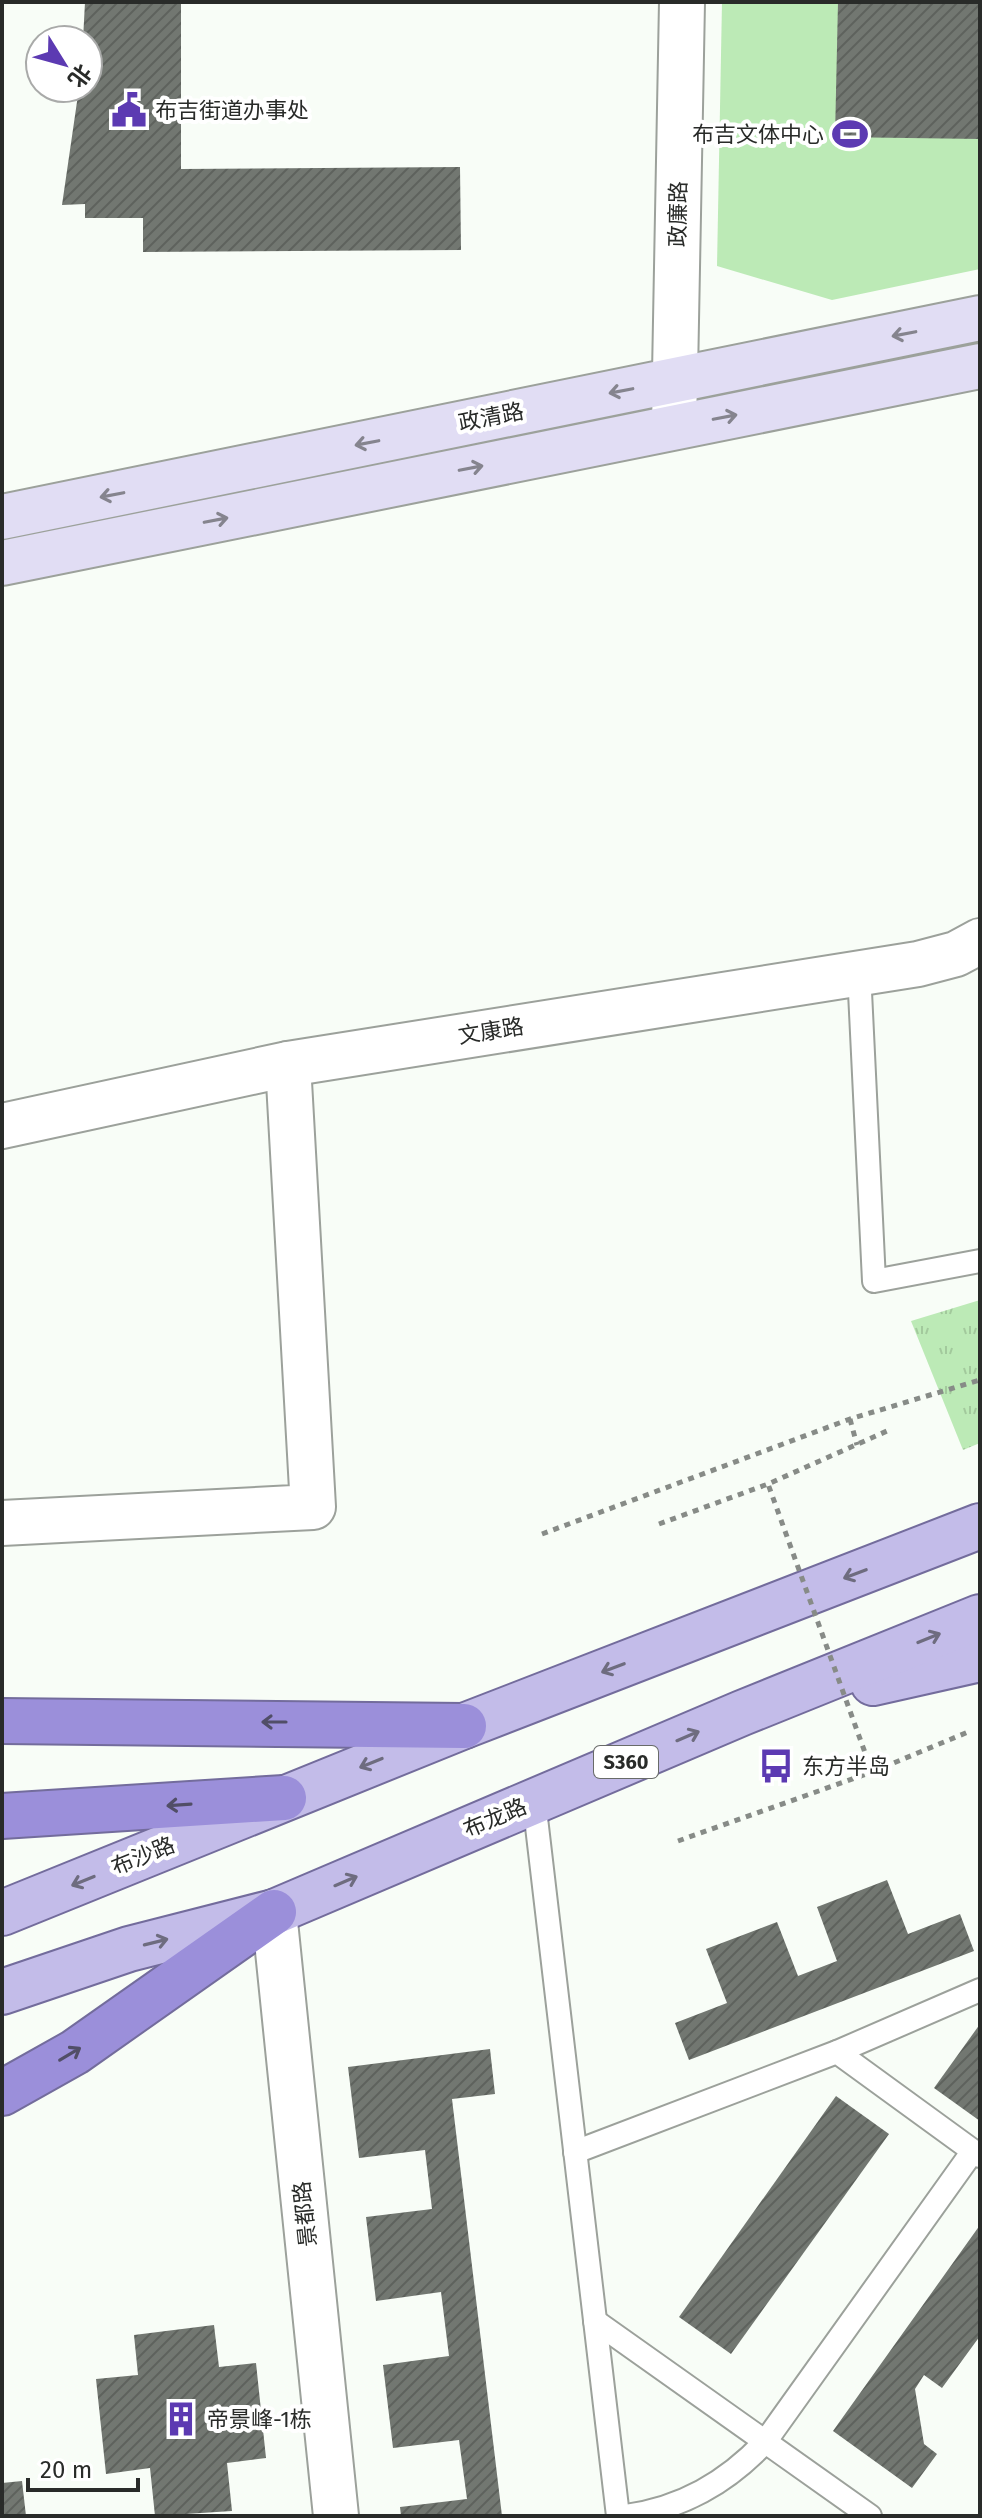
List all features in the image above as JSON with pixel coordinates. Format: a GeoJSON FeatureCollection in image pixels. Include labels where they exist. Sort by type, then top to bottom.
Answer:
{"type":"FeatureCollection","features":[{"type":"Feature","properties":{"kind":"highway"},"geometry":{"type":"LineString","coordinates":[[2,1721],[464,1726]]}},
{"type":"Feature","properties":{"kind":"highway"},"geometry":{"type":"LineString","coordinates":[[2,1816],[284,1798]]}},
{"type":"Feature","properties":{"kind":"highway"},"geometry":{"type":"LineString","coordinates":[[2,2093],[75,2052],[274,1912]]}},
{"type":"Feature","properties":{"kind":"main road"},"geometry":{"type":"LineString","coordinates":[[937,1542],[980,1518]]}},
{"type":"Feature","properties":{"kind":"main road"},"geometry":{"type":"LineString","coordinates":[[284,1798],[980,1526]]}},
{"type":"Feature","properties":{"kind":"main road","name":"布龙路"},"geometry":{"type":"LineString","coordinates":[[2,1992],[129,1949],[274,1912],[742,1713],[980,1617]]}},
{"type":"Feature","properties":{"kind":"main road"},"geometry":{"type":"LineString","coordinates":[[742,1713],[980,1659]]}},
{"type":"Feature","properties":{"kind":"main road","name":"布沙路"},"geometry":{"type":"LineString","coordinates":[[2,1913],[284,1798]]}},
{"type":"Feature","properties":{"kind":"street","name":"政廉路"},"geometry":{"type":"LineString","coordinates":[[674,427],[682,2]]}},
{"type":"Feature","properties":{"kind":"street","name":"政清路"},"geometry":{"type":"LineString","coordinates":[[2,517],[980,318]]}},
{"type":"Feature","properties":{"kind":"street","name":"政清路"},"geometry":{"type":"LineString","coordinates":[[2,563],[980,366]]}},
{"type":"Feature","properties":{"kind":"street","name":"文康路"},"geometry":{"type":"LineString","coordinates":[[2,1126],[288,1064],[918,964],[956,954],[980,941]]}},
{"type":"Feature","properties":{"kind":"street"},"geometry":{"type":"LineString","coordinates":[[2,1523],[313,1507],[288,1064]]}},
{"type":"Feature","properties":{"kind":"street","name":"景都路"},"geometry":{"type":"LineString","coordinates":[[274,1912],[336,2516]]}},
{"type":"Feature","properties":{"kind":"lane"},"geometry":{"type":"LineString","coordinates":[[859,971],[874,1281],[980,1261]]}},
{"type":"Feature","properties":{"kind":"lane"},"geometry":{"type":"LineString","coordinates":[[534,1801],[618,2516]]}},
{"type":"Feature","properties":{"kind":"lane"},"geometry":{"type":"LineString","coordinates":[[575,2152],[837,2052],[980,1990]]}},
{"type":"Feature","properties":{"kind":"lane"},"geometry":{"type":"LineString","coordinates":[[626,2516],[673,2506],[699,2495],[746,2462],[765,2442],[976,2153],[837,2052]]}},
{"type":"Feature","properties":{"kind":"lane"},"geometry":{"type":"LineString","coordinates":[[595,2321],[870,2516]]}},
{"type":"Feature","properties":{"kind":"path"},"geometry":{"type":"LineString","coordinates":[[542,1534],[850,1419],[980,1380]]}},
{"type":"Feature","properties":{"kind":"path"},"geometry":{"type":"LineString","coordinates":[[850,1419],[857,1445]]}},
{"type":"Feature","properties":{"kind":"path"},"geometry":{"type":"LineString","coordinates":[[659,1524],[768,1484],[887,1431]]}},
{"type":"Feature","properties":{"kind":"path"},"geometry":{"type":"LineString","coordinates":[[768,1484],[872,1772]]}},
{"type":"Feature","properties":{"kind":"path"},"geometry":{"type":"LineString","coordinates":[[678,1841],[872,1772],[968,1732]]}},
{"type":"Feature","properties":{"kind":"green space","name":"布吉文体中心"},"geometry":{"type":"Polygon","coordinates":[[[722,2],[980,2],[980,269],[832,300],[717,266],[722,2]]]}},
{"type":"Feature","properties":{"kind":"green space"},"geometry":{"type":"Polygon","coordinates":[[[980,1300],[980,1443],[963,1450],[911,1321],[980,1300]]]}},
{"type":"Feature","properties":{"kind":"building","name":"布吉街道办事处"},"geometry":{"type":"Polygon","coordinates":[[[85,2],[181,2],[181,169],[460,167],[461,250],[143,252],[143,218],[85,218],[85,204],[62,205],[77,104],[104,104],[104,24],[84,24],[85,2]]]}},
{"type":"Feature","properties":{"kind":"building"},"geometry":{"type":"Polygon","coordinates":[[[838,2],[980,2],[980,139],[835,137],[838,2]]]}},
{"type":"Feature","properties":{"kind":"building"},"geometry":{"type":"Polygon","coordinates":[[[887,1880],[908,1934],[960,1914],[974,1951],[689,2060],[675,2023],[727,2003],[706,1949],[777,1922],[798,1976],[837,1961],[817,1907],[887,1880]]]}},
{"type":"Feature","properties":{"kind":"building"},"geometry":{"type":"Polygon","coordinates":[[[980,2024],[980,2121],[934,2088],[980,2024]]]}},
{"type":"Feature","properties":{"kind":"building"},"geometry":{"type":"Polygon","coordinates":[[[490,2049],[495,2094],[452,2099],[502,2516],[401,2516],[400,2507],[467,2499],[459,2440],[393,2448],[383,2365],[449,2356],[441,2292],[376,2301],[366,2217],[432,2209],[425,2150],[359,2158],[348,2067],[490,2049]]]}},
{"type":"Feature","properties":{"kind":"building"},"geometry":{"type":"Polygon","coordinates":[[[836,2096],[889,2134],[731,2354],[679,2317],[836,2096]]]}},
{"type":"Feature","properties":{"kind":"building"},"geometry":{"type":"Polygon","coordinates":[[[980,2225],[980,2336],[942,2388],[924,2375],[915,2389],[924,2444],[937,2454],[912,2488],[833,2431],[980,2225]]]}},
{"type":"Feature","properties":{"kind":"building","name":"帝景峰-1栋"},"geometry":{"type":"Polygon","coordinates":[[[214,2325],[219,2367],[256,2363],[266,2458],[227,2463],[232,2511],[155,2516],[150,2468],[106,2474],[96,2379],[138,2375],[134,2335],[214,2325]]]}},
{"type":"Feature","properties":{"kind":"building"},"geometry":{"type":"Polygon","coordinates":[[[22,2481],[26,2516],[2,2516],[2,2483],[22,2481]]]}},
{"type":"Feature","properties":{"kind":"place","name":"布吉街道办事处"},"geometry":{"type":"Point","coordinates":[129,110]}},
{"type":"Feature","properties":{"kind":"place","name":"布吉文体中心"},"geometry":{"type":"Point","coordinates":[850,134]}},
{"type":"Feature","properties":{"kind":"place","name":"东方半岛"},"geometry":{"type":"Point","coordinates":[776,1766]}},
{"type":"Feature","properties":{"kind":"place","name":"帝景峰-1栋"},"geometry":{"type":"Point","coordinates":[181,2419]}}]}
